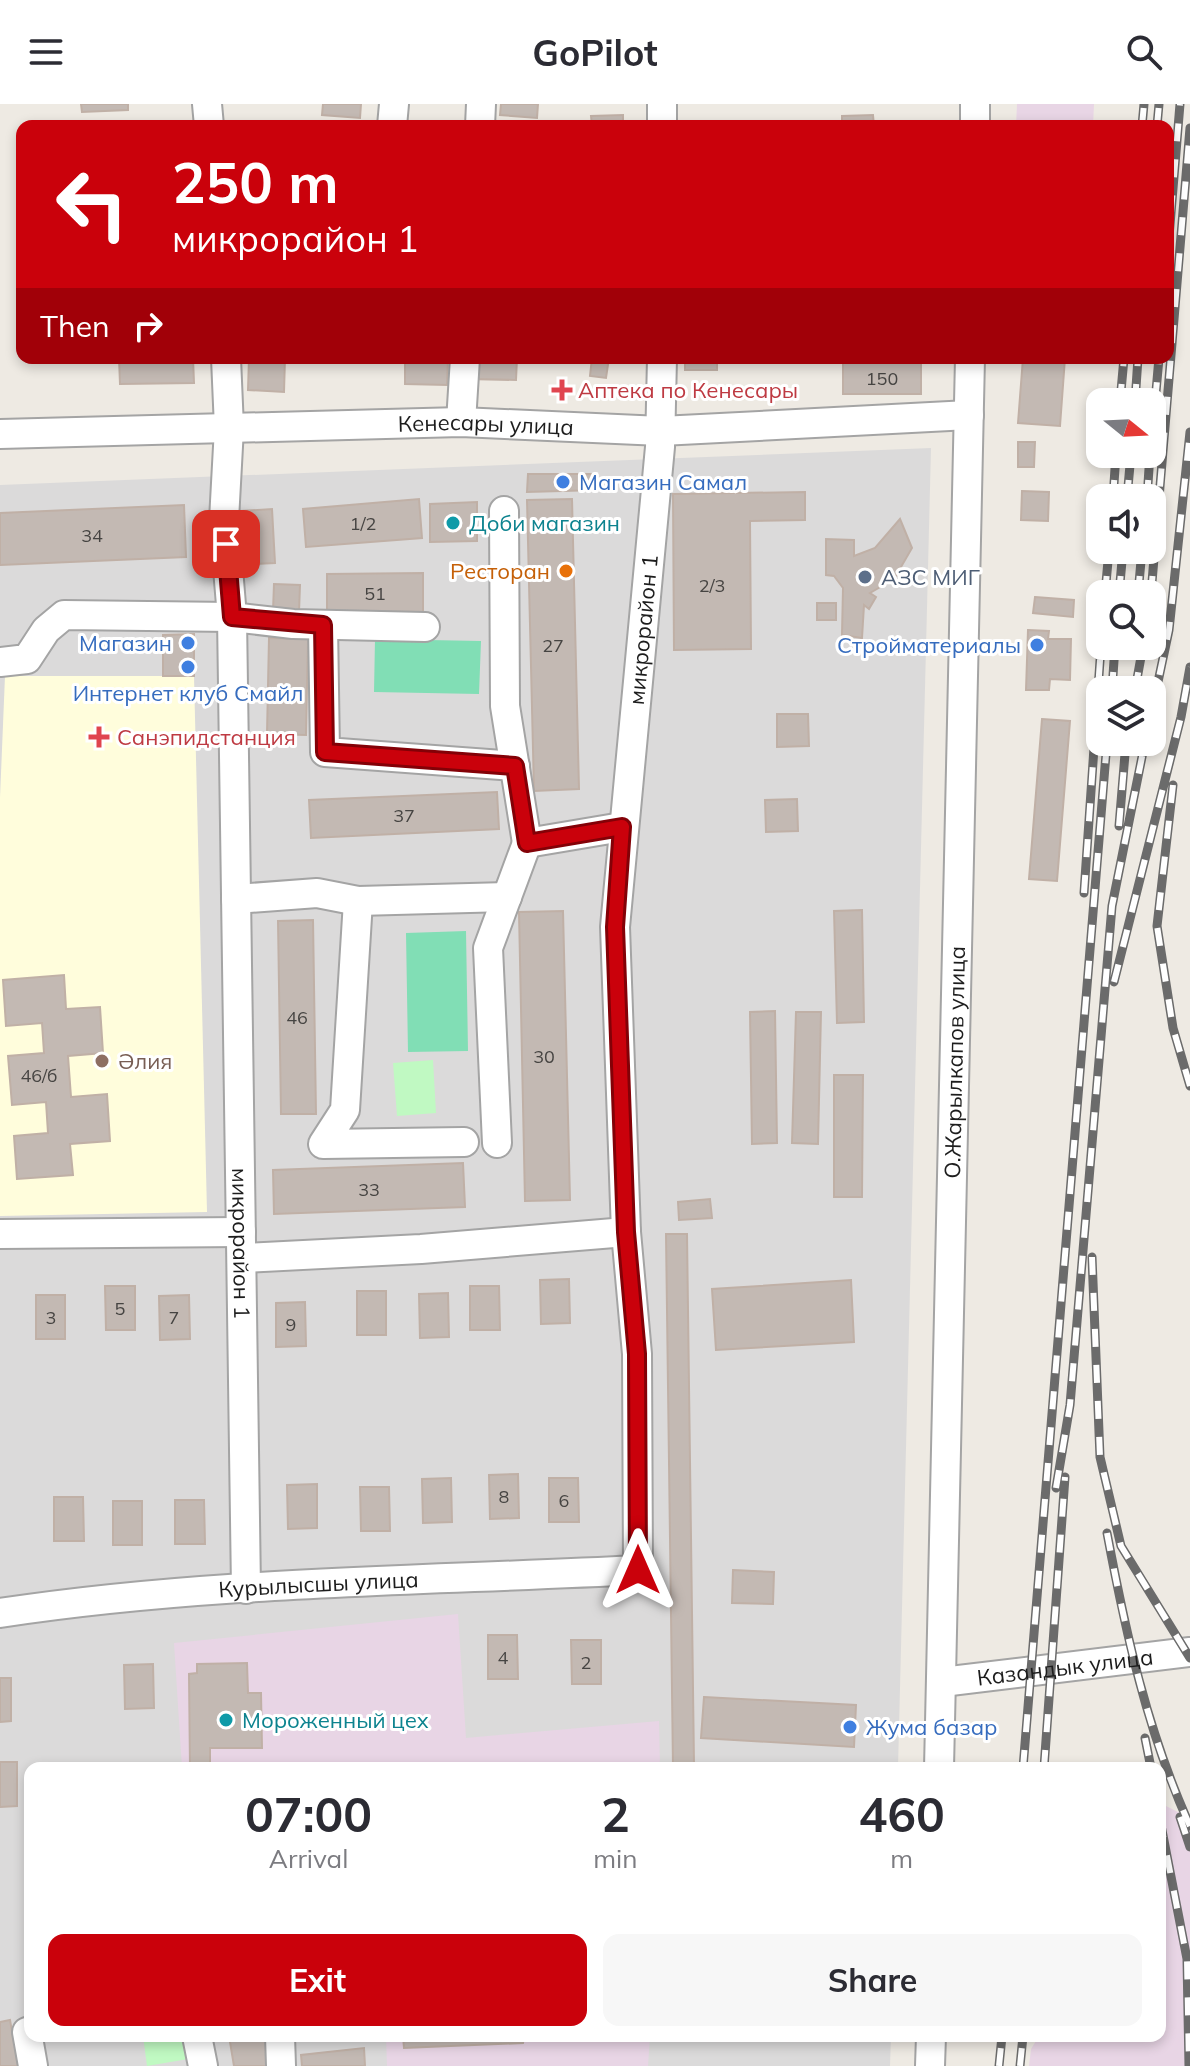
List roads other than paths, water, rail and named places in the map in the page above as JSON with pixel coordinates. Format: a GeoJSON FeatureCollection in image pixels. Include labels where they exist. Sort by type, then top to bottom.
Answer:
{"type":"FeatureCollection","features":[{"type":"Feature","properties":{"kind":"street","name":"микрорайон 1"},"geometry":{"type":"LineString","coordinates":[[226,364],[229,428],[224,520],[232,617],[246,1589]]}},
{"type":"Feature","properties":{"kind":"street"},"geometry":{"type":"LineString","coordinates":[[461,422],[465,364]]}},
{"type":"Feature","properties":{"kind":"street","name":"микрорайон 1"},"geometry":{"type":"LineString","coordinates":[[638,1570],[637,1354],[626,1232],[615,927],[661,431],[662,364]]}},
{"type":"Feature","properties":{"kind":"street","name":"О.Жарылкапов улица"},"geometry":{"type":"LineString","coordinates":[[939,1762],[970,364]]}},
{"type":"Feature","properties":{"kind":"street","name":"Кенесары улица"},"geometry":{"type":"LineString","coordinates":[[0,434],[461,422],[661,431],[969,415]]}},
{"type":"Feature","properties":{"kind":"street"},"geometry":{"type":"LineString","coordinates":[[497,1143],[488,948],[527,843],[505,706],[504,511]]}},
{"type":"Feature","properties":{"kind":"street"},"geometry":{"type":"LineString","coordinates":[[0,662],[27,659],[46,630],[64,615],[232,617],[323,625],[425,627]]}},
{"type":"Feature","properties":{"kind":"street"},"geometry":{"type":"LineString","coordinates":[[323,625],[325,752],[515,766]]}},
{"type":"Feature","properties":{"kind":"street"},"geometry":{"type":"LineString","coordinates":[[527,843],[622,827]]}},
{"type":"Feature","properties":{"kind":"street"},"geometry":{"type":"LineString","coordinates":[[236,899],[317,893],[358,901],[507,897]]}},
{"type":"Feature","properties":{"kind":"street"},"geometry":{"type":"LineString","coordinates":[[358,901],[345,1110],[323,1144],[464,1142]]}},
{"type":"Feature","properties":{"kind":"street"},"geometry":{"type":"LineString","coordinates":[[0,1234],[241,1245],[421,1249],[626,1232]]}},
{"type":"Feature","properties":{"kind":"street","name":"Курылысшы улица"},"geometry":{"type":"LineString","coordinates":[[0,1613],[75,1601],[246,1589],[638,1570]]}},
{"type":"Feature","properties":{"kind":"street","name":"Казандык улица"},"geometry":{"type":"LineString","coordinates":[[942,1682],[1190,1652]]}},
{"type":"Feature","properties":{"kind":"street"},"geometry":{"type":"LineString","coordinates":[[29,2042],[33,2066]]}},
{"type":"Feature","properties":{"kind":"street"},"geometry":{"type":"LineString","coordinates":[[198,2042],[203,2066]]}},
{"type":"Feature","properties":{"kind":"street"},"geometry":{"type":"LineString","coordinates":[[280,2042],[281,2066]]}},
{"type":"Feature","properties":{"kind":"street"},"geometry":{"type":"LineString","coordinates":[[930,2066],[931,2042]]}},
{"type":"Feature","properties":{"kind":"railway"},"geometry":{"type":"LineString","coordinates":[[1143,120],[1144,104]]}},
{"type":"Feature","properties":{"kind":"railway"},"geometry":{"type":"LineString","coordinates":[[1158,120],[1159,104]]}},
{"type":"Feature","properties":{"kind":"railway"},"geometry":{"type":"LineString","coordinates":[[1174,176],[1180,104]]}},
{"type":"Feature","properties":{"kind":"railway"},"geometry":{"type":"LineString","coordinates":[[1174,319],[1190,128]]}},
{"type":"Feature","properties":{"kind":"railway"},"geometry":{"type":"LineString","coordinates":[[1121,388],[1123,364]]}},
{"type":"Feature","properties":{"kind":"railway"},"geometry":{"type":"LineString","coordinates":[[1136,388],[1138,364]]}},
{"type":"Feature","properties":{"kind":"railway"},"geometry":{"type":"LineString","coordinates":[[1156,388],[1158,364]]}},
{"type":"Feature","properties":{"kind":"railway"},"geometry":{"type":"LineString","coordinates":[[1152,580],[1170,364]]}},
{"type":"Feature","properties":{"kind":"railway"},"geometry":{"type":"LineString","coordinates":[[1159,676],[1169,630],[1190,432]]}},
{"type":"Feature","properties":{"kind":"railway"},"geometry":{"type":"LineString","coordinates":[[1114,484],[1115,468]]}},
{"type":"Feature","properties":{"kind":"railway"},"geometry":{"type":"LineString","coordinates":[[1128,484],[1130,468]]}},
{"type":"Feature","properties":{"kind":"railway"},"geometry":{"type":"LineString","coordinates":[[1148,484],[1149,468]]}},
{"type":"Feature","properties":{"kind":"railway"},"geometry":{"type":"LineString","coordinates":[[1106,580],[1108,564]]}},
{"type":"Feature","properties":{"kind":"railway"},"geometry":{"type":"LineString","coordinates":[[1120,580],[1122,564]]}},
{"type":"Feature","properties":{"kind":"railway"},"geometry":{"type":"LineString","coordinates":[[1139,580],[1141,564]]}},
{"type":"Feature","properties":{"kind":"railway"},"geometry":{"type":"LineString","coordinates":[[1084,893],[1100,660]]}},
{"type":"Feature","properties":{"kind":"railway"},"geometry":{"type":"LineString","coordinates":[[1113,676],[1114,660]]}},
{"type":"Feature","properties":{"kind":"railway"},"geometry":{"type":"LineString","coordinates":[[1138,676],[1140,660]]}},
{"type":"Feature","properties":{"kind":"railway"},"geometry":{"type":"LineString","coordinates":[[1114,982],[1181,717],[1190,667]]}},
{"type":"Feature","properties":{"kind":"railway"},"geometry":{"type":"LineString","coordinates":[[1023,1762],[1106,756]]}},
{"type":"Feature","properties":{"kind":"railway"},"geometry":{"type":"LineString","coordinates":[[1119,826],[1125,756]]}},
{"type":"Feature","properties":{"kind":"railway"},"geometry":{"type":"LineString","coordinates":[[1056,1488],[1070,1405],[1112,906],[1142,756]]}},
{"type":"Feature","properties":{"kind":"railway"},"geometry":{"type":"LineString","coordinates":[[1173,785],[1157,926],[1173,1028],[1190,1086]]}},
{"type":"Feature","properties":{"kind":"railway"},"geometry":{"type":"LineString","coordinates":[[1092,1257],[1100,1457],[1121,1546],[1190,1658]]}},
{"type":"Feature","properties":{"kind":"railway"},"geometry":{"type":"LineString","coordinates":[[1044,1762],[1065,1477]]}},
{"type":"Feature","properties":{"kind":"railway"},"geometry":{"type":"LineString","coordinates":[[1107,1533],[1140,1682],[1165,1762]]}},
{"type":"Feature","properties":{"kind":"railway"},"geometry":{"type":"LineString","coordinates":[[1145,1738],[1150,1762]]}},
{"type":"Feature","properties":{"kind":"railway"},"geometry":{"type":"LineString","coordinates":[[1166,1765],[1190,1826]]}},
{"type":"Feature","properties":{"kind":"railway"},"geometry":{"type":"LineString","coordinates":[[1180,1817],[1190,1847]]}},
{"type":"Feature","properties":{"kind":"railway"},"geometry":{"type":"LineString","coordinates":[[1166,1851],[1187,1959],[1189,2066]]}},
{"type":"Feature","properties":{"kind":"railway"},"geometry":{"type":"LineString","coordinates":[[999,2066],[1001,2042]]}},
{"type":"Feature","properties":{"kind":"railway"},"geometry":{"type":"LineString","coordinates":[[1020,2066],[1022,2042]]}},
{"type":"Feature","properties":{"kind":"place","name":"Аптека по Кенесары"},"geometry":{"type":"Point","coordinates":[562,390]}},
{"type":"Feature","properties":{"kind":"place","name":"Магазин Самал"},"geometry":{"type":"Point","coordinates":[563,482]}},
{"type":"Feature","properties":{"kind":"place","name":"Доби магазин"},"geometry":{"type":"Point","coordinates":[453,523]}},
{"type":"Feature","properties":{"kind":"place","name":"Ресторан"},"geometry":{"type":"Point","coordinates":[566,571]}},
{"type":"Feature","properties":{"kind":"place","name":"АЗС МИГ"},"geometry":{"type":"Point","coordinates":[865,577]}},
{"type":"Feature","properties":{"kind":"place","name":"Магазин"},"geometry":{"type":"Point","coordinates":[188,643]}},
{"type":"Feature","properties":{"kind":"place","name":"Стройматериалы"},"geometry":{"type":"Point","coordinates":[1037,645]}},
{"type":"Feature","properties":{"kind":"place","name":"Интернет клуб Смайл"},"geometry":{"type":"Point","coordinates":[188,667]}},
{"type":"Feature","properties":{"kind":"place","name":"Санэпидстанция"},"geometry":{"type":"Point","coordinates":[99,737]}},
{"type":"Feature","properties":{"kind":"place","name":"Әлия"},"geometry":{"type":"Point","coordinates":[102,1061]}},
{"type":"Feature","properties":{"kind":"place","name":"Мороженный цех"},"geometry":{"type":"Point","coordinates":[226,1720]}},
{"type":"Feature","properties":{"kind":"place","name":"Жума базар"},"geometry":{"type":"Point","coordinates":[850,1727]}}]}
